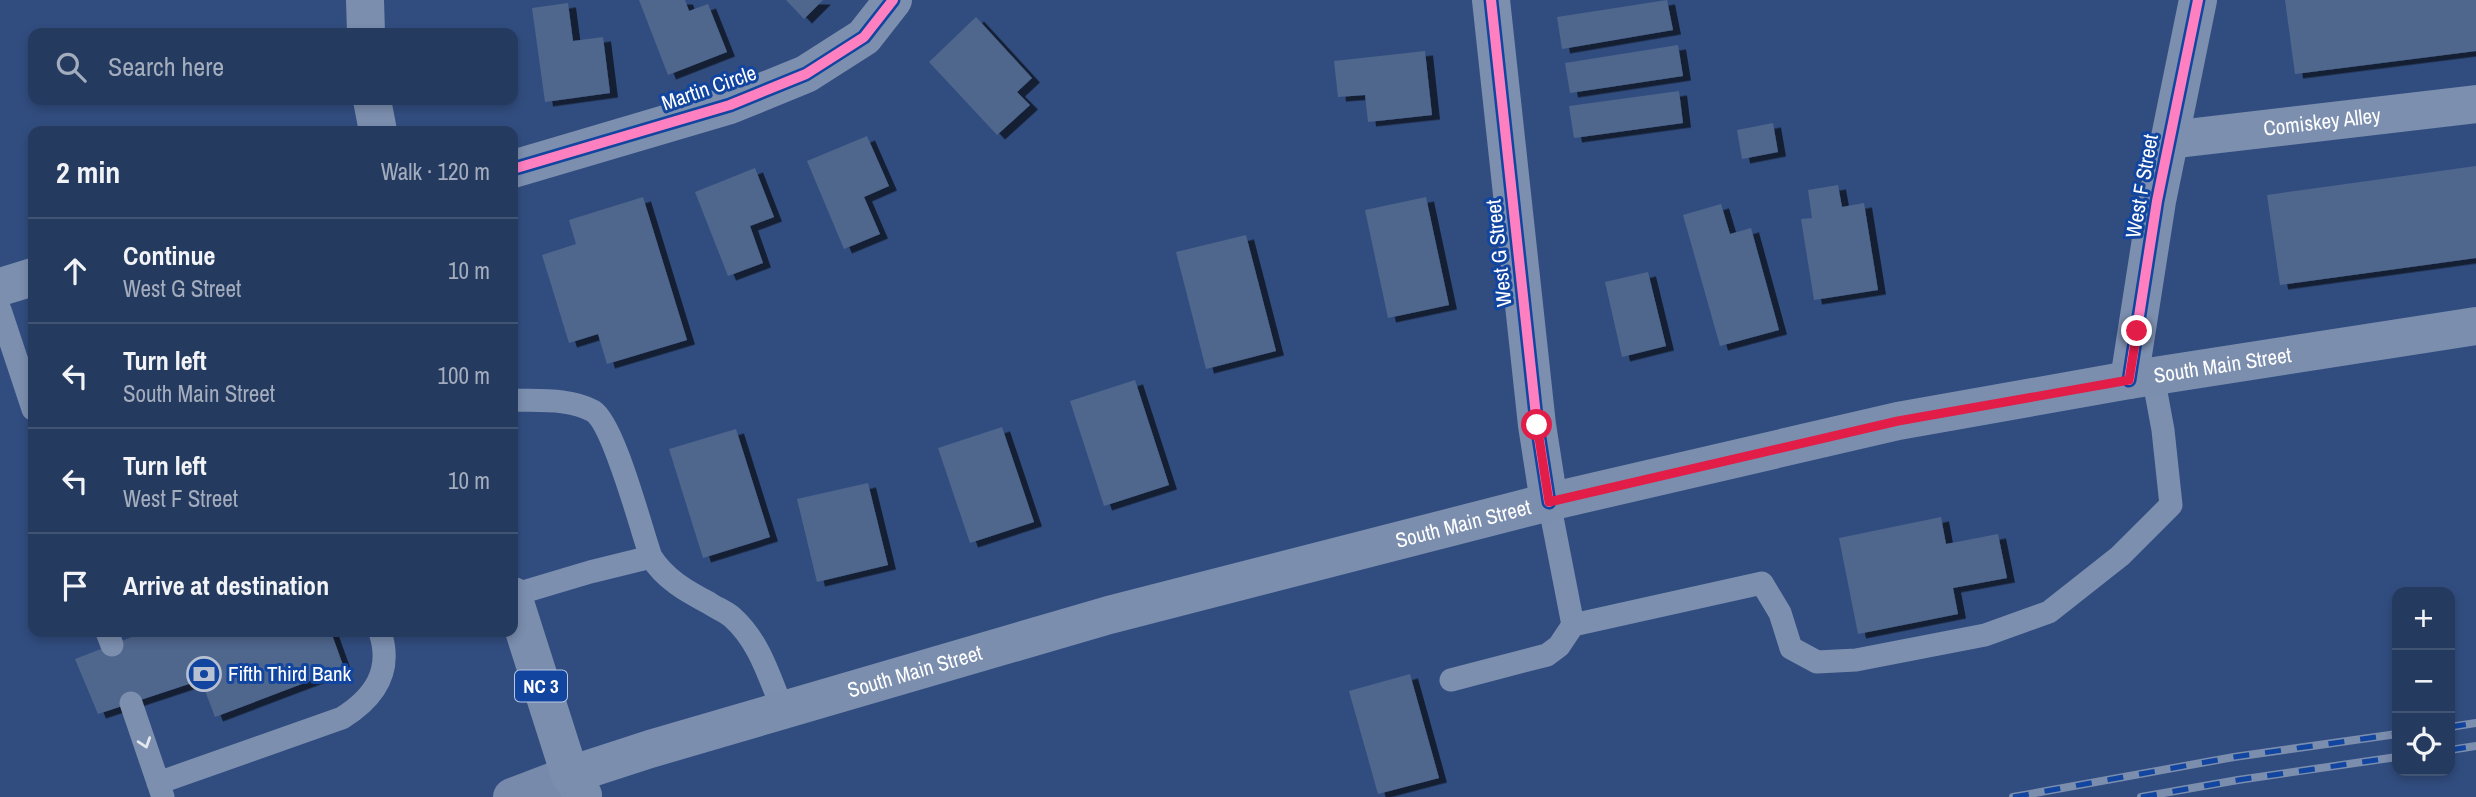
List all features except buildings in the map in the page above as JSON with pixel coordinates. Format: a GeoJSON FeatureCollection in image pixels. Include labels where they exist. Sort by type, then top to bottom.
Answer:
{"type":"FeatureCollection","features":[{"type":"Feature","properties":{"kind":"main road"},"geometry":{"type":"LineString","coordinates":[[365,0],[366,28]]}},
{"type":"Feature","properties":{"kind":"main road"},"geometry":{"type":"LineString","coordinates":[[373,105],[377,126]]}},
{"type":"Feature","properties":{"kind":"main road","name":"South Main Street"},"geometry":{"type":"LineString","coordinates":[[512,797],[574,790],[783,710],[1110,615],[1549,502],[1898,421],[2141,378],[2476,326]]}},
{"type":"Feature","properties":{"kind":"main road","name":"NC 3"},"geometry":{"type":"LineString","coordinates":[[518,611],[574,790]]}},
{"type":"Feature","properties":{"kind":"street","name":"Martin Circle"},"geometry":{"type":"LineString","coordinates":[[518,168],[730,105],[806,74],[864,37],[893,0]]}},
{"type":"Feature","properties":{"kind":"street","name":"West G Street"},"geometry":{"type":"LineString","coordinates":[[1491,0],[1537,425],[1549,502]]}},
{"type":"Feature","properties":{"kind":"street","name":"West F Street"},"geometry":{"type":"LineString","coordinates":[[2141,378],[2157,201],[2198,0]]}},
{"type":"Feature","properties":{"kind":"street","name":"Comiskey Alley"},"geometry":{"type":"LineString","coordinates":[[2169,140],[2476,104]]}},
{"type":"Feature","properties":{"kind":"street"},"geometry":{"type":"LineString","coordinates":[[0,287],[28,279]]}},
{"type":"Feature","properties":{"kind":"lane"},"geometry":{"type":"LineString","coordinates":[[0,310],[28,392]]}},
{"type":"Feature","properties":{"kind":"lane"},"geometry":{"type":"LineString","coordinates":[[1451,680],[1547,655],[1559,646],[1573,625],[1762,583],[1780,613],[1791,648],[1817,662],[1856,660],[1985,635],[2049,612],[2120,556],[2171,505],[2162,430],[2141,378]]}},
{"type":"Feature","properties":{"kind":"lane"},"geometry":{"type":"LineString","coordinates":[[518,400],[565,402],[594,412],[610,434],[651,557],[662,573],[689,593],[730,615],[748,633],[759,649],[783,710]]}},
{"type":"Feature","properties":{"kind":"lane"},"geometry":{"type":"LineString","coordinates":[[1549,502],[1573,625]]}},
{"type":"Feature","properties":{"kind":"lane"},"geometry":{"type":"LineString","coordinates":[[518,594],[651,557]]}},
{"type":"Feature","properties":{"kind":"lane"},"geometry":{"type":"LineString","coordinates":[[131,703],[160,790],[342,718],[360,707],[374,691],[384,666],[381,637]]}},
{"type":"Feature","properties":{"kind":"railway"},"geometry":{"type":"LineString","coordinates":[[2455,726],[2476,723]]}},
{"type":"Feature","properties":{"kind":"railway"},"geometry":{"type":"LineString","coordinates":[[2013,797],[2234,757],[2392,735]]}},
{"type":"Feature","properties":{"kind":"railway"},"geometry":{"type":"LineString","coordinates":[[2455,749],[2476,746]]}},
{"type":"Feature","properties":{"kind":"railway"},"geometry":{"type":"LineString","coordinates":[[2141,797],[2392,758]]}},
{"type":"Feature","properties":{"kind":"cycle path"},"geometry":{"type":"LineString","coordinates":[[518,168],[730,105],[806,74],[864,37],[893,0]]}},
{"type":"Feature","properties":{"kind":"cycle path"},"geometry":{"type":"LineString","coordinates":[[1491,0],[1537,425],[1549,502]]}},
{"type":"Feature","properties":{"kind":"cycle path"},"geometry":{"type":"LineString","coordinates":[[2129,380],[2157,201],[2198,0]]}},
{"type":"Feature","properties":{"kind":"place","name":"Fifth Third Bank"},"geometry":{"type":"Point","coordinates":[204,674]}},
{"type":"Feature","properties":{"kind":"route"},"geometry":{"type":"LineString","coordinates":[[1537,425],[1549,502],[1898,421],[2129,380],[2137,331]]}}]}
